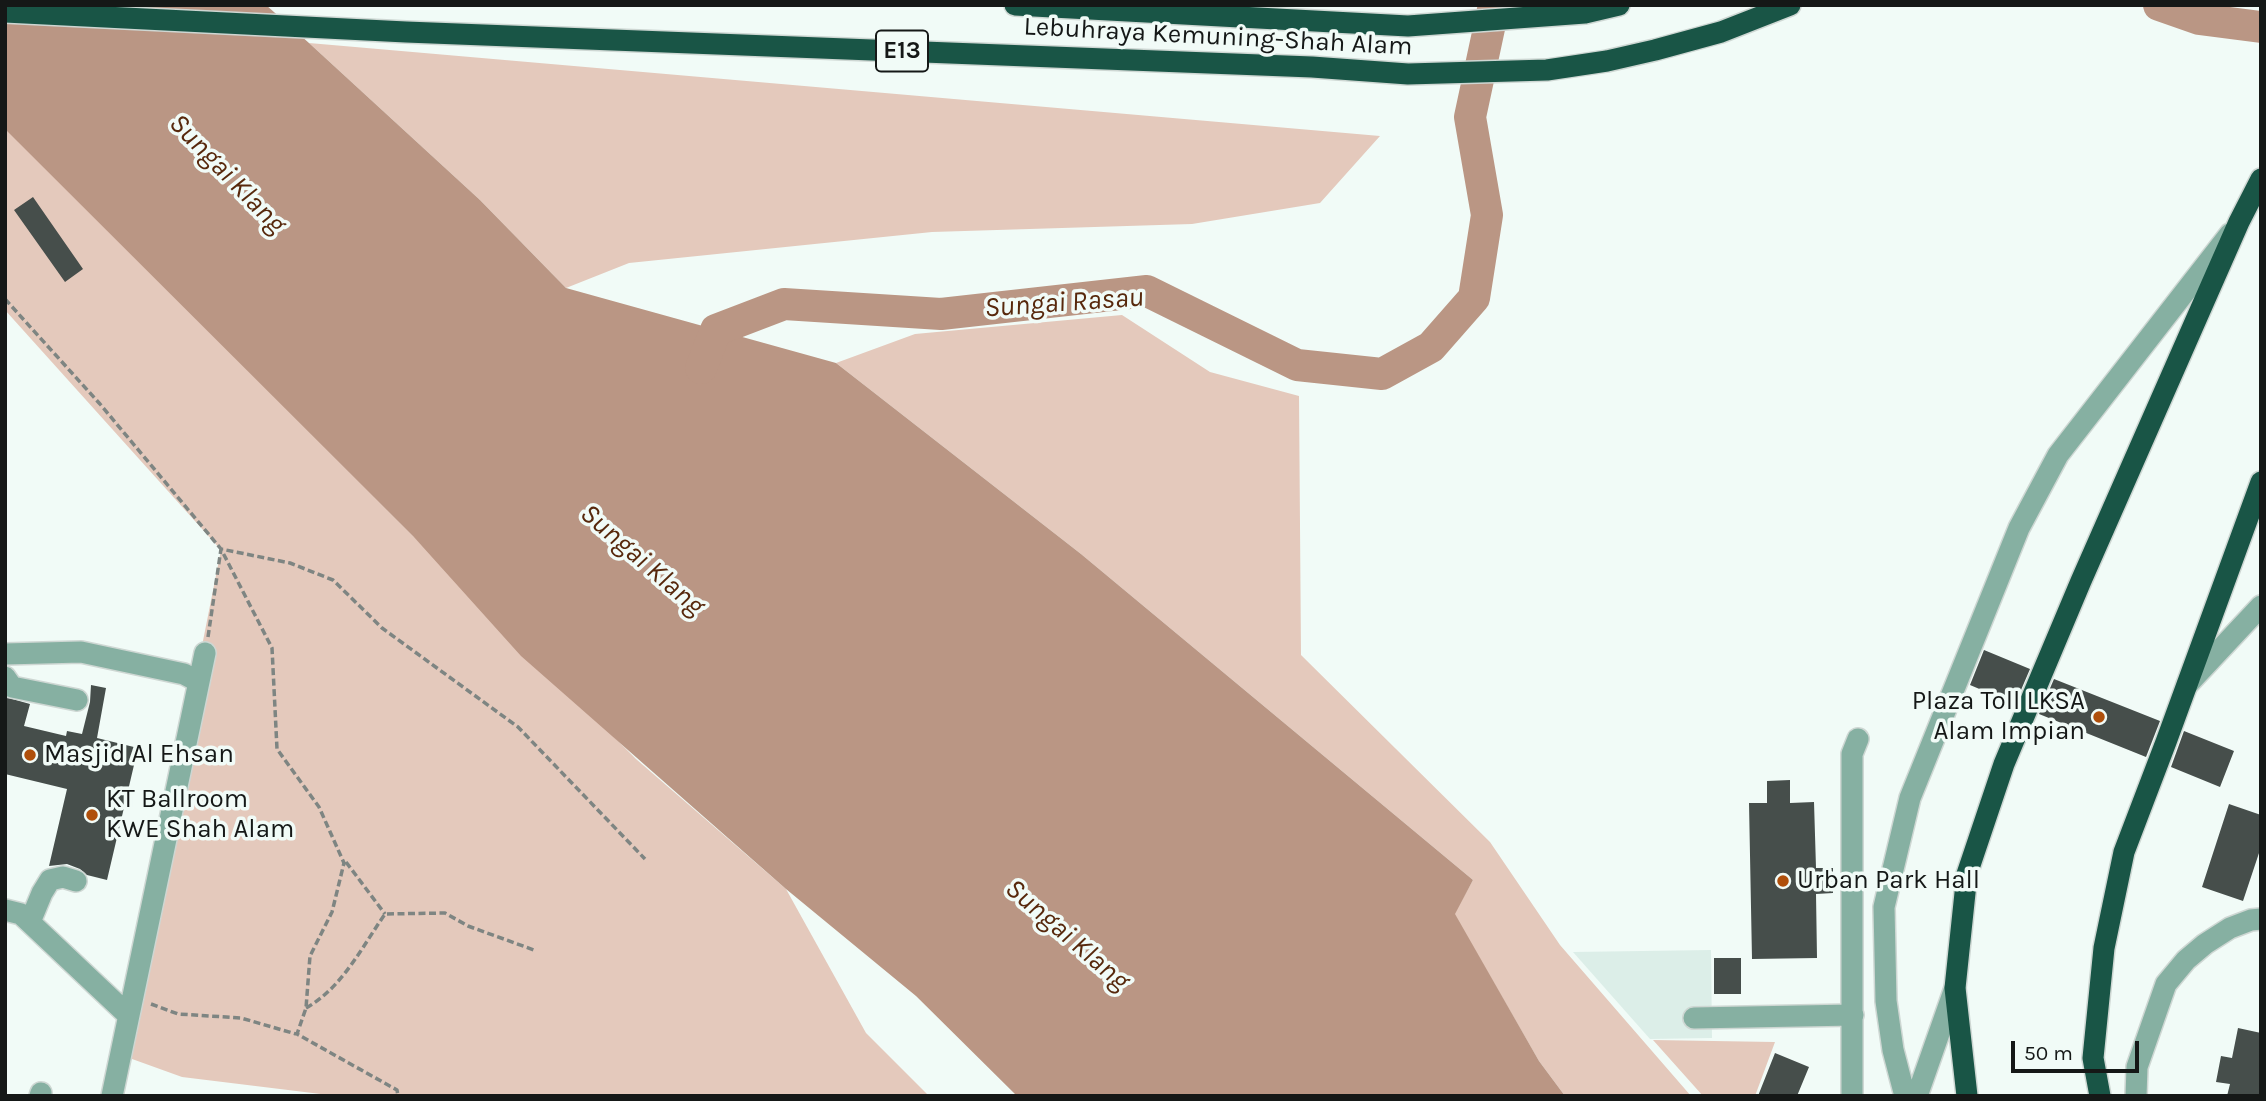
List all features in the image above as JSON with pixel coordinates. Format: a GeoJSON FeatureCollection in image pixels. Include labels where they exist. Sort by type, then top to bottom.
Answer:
{"type":"FeatureCollection","features":[{"type":"Feature","properties":{"kind":"highway","name":"Lebuhraya Kemuning-Shah Alam"},"geometry":{"type":"LineString","coordinates":[[1015,5],[1409,26],[1585,13],[1619,5]]}},
{"type":"Feature","properties":{"kind":"highway","name":"Lebuhraya Kemuning-Shah Alam"},"geometry":{"type":"LineString","coordinates":[[5,12],[393,31],[1312,67],[1408,74],[1547,70],[1607,61],[1721,32],[1790,5]]}},
{"type":"Feature","properties":{"kind":"highway"},"geometry":{"type":"LineString","coordinates":[[1967,1096],[1955,988],[1967,874],[2004,764],[2081,581],[2239,222],[2261,179]]}},
{"type":"Feature","properties":{"kind":"highway"},"geometry":{"type":"LineString","coordinates":[[2100,1096],[2093,1058],[2104,948],[2124,852],[2261,482]]}},
{"type":"Feature","properties":{"kind":"street"},"geometry":{"type":"LineString","coordinates":[[1905,1096],[1893,1050],[1886,1001],[1884,907],[1910,798],[2019,528],[2058,455],[2239,222]]}},
{"type":"Feature","properties":{"kind":"street"},"geometry":{"type":"LineString","coordinates":[[2187,685],[2261,606]]}},
{"type":"Feature","properties":{"kind":"street"},"geometry":{"type":"LineString","coordinates":[[5,654],[81,652],[184,674],[199,682]]}},
{"type":"Feature","properties":{"kind":"street"},"geometry":{"type":"LineString","coordinates":[[112,1096],[205,653]]}},
{"type":"Feature","properties":{"kind":"street"},"geometry":{"type":"LineString","coordinates":[[5,677],[12,687],[77,700]]}},
{"type":"Feature","properties":{"kind":"street"},"geometry":{"type":"LineString","coordinates":[[1852,1096],[1852,754],[1858,739]]}},
{"type":"Feature","properties":{"kind":"street"},"geometry":{"type":"LineString","coordinates":[[30,922],[50,880],[63,877],[76,881]]}},
{"type":"Feature","properties":{"kind":"street"},"geometry":{"type":"LineString","coordinates":[[5,910],[21,914],[130,1007]]}},
{"type":"Feature","properties":{"kind":"street"},"geometry":{"type":"LineString","coordinates":[[2136,1096],[2137,1067],[2166,984],[2186,960],[2205,944],[2230,928],[2261,919]]}},
{"type":"Feature","properties":{"kind":"street"},"geometry":{"type":"LineString","coordinates":[[1917,1096],[1955,988]]}},
{"type":"Feature","properties":{"kind":"street"},"geometry":{"type":"LineString","coordinates":[[1694,1018],[1853,1015]]}},
{"type":"Feature","properties":{"kind":"path"},"geometry":{"type":"LineString","coordinates":[[5,299],[100,404],[221,550],[272,648],[277,749],[319,807],[344,860],[385,914]]}},
{"type":"Feature","properties":{"kind":"path"},"geometry":{"type":"LineString","coordinates":[[205,653],[221,550]]}},
{"type":"Feature","properties":{"kind":"path"},"geometry":{"type":"LineString","coordinates":[[221,550],[290,563],[333,580],[382,628],[518,727],[645,859]]}},
{"type":"Feature","properties":{"kind":"path"},"geometry":{"type":"LineString","coordinates":[[297,1034],[306,1008],[310,956],[332,912],[344,860]]}},
{"type":"Feature","properties":{"kind":"path"},"geometry":{"type":"LineString","coordinates":[[385,914],[445,912],[468,926],[534,950]]}},
{"type":"Feature","properties":{"kind":"path"},"geometry":{"type":"LineString","coordinates":[[306,1008],[324,998],[385,914]]}},
{"type":"Feature","properties":{"kind":"path"},"geometry":{"type":"LineString","coordinates":[[130,1007],[178,1014],[241,1018],[297,1034],[397,1090],[398,1096]]}},
{"type":"Feature","properties":{"kind":"shaded area"},"geometry":{"type":"Polygon","coordinates":[[[309,43],[1380,136],[1320,203],[1192,224],[932,232],[629,263],[566,288],[480,200],[309,43]]]}},
{"type":"Feature","properties":{"kind":"shaded area"},"geometry":{"type":"Polygon","coordinates":[[[5,127],[636,759],[786,889],[866,1033],[929,1096],[337,1096],[182,1077],[121,1055],[221,550],[5,310],[5,127]]]}},
{"type":"Feature","properties":{"kind":"shaded area"},"geometry":{"type":"Polygon","coordinates":[[[1122,315],[1210,372],[1299,396],[1301,655],[1490,842],[1560,945],[1691,1096],[1565,1096],[1539,1061],[1454,914],[1473,880],[1081,554],[836,363],[915,334],[1122,315]]]}},
{"type":"Feature","properties":{"kind":"shaded area"},"geometry":{"type":"Polygon","coordinates":[[[1711,950],[1712,1038],[1650,1039],[1573,952],[1711,950]]]}},
{"type":"Feature","properties":{"kind":"shaded area"},"geometry":{"type":"Polygon","coordinates":[[[1653,1040],[1775,1042],[1755,1096],[1703,1096],[1653,1040]]]}},
{"type":"Feature","properties":{"kind":"water","name":"Sungai Klang"},"geometry":{"type":"Polygon","coordinates":[[[5,5],[266,5],[480,200],[566,288],[836,363],[1081,554],[1473,880],[1455,914],[1539,1061],[1565,1096],[1017,1096],[916,996],[786,889],[521,656],[413,536],[5,129],[5,5]]]}},
{"type":"Feature","properties":{"kind":"building"},"geometry":{"type":"Polygon","coordinates":[[[33,197],[83,269],[65,282],[14,210],[33,197]]]}},
{"type":"Feature","properties":{"kind":"building"},"geometry":{"type":"Polygon","coordinates":[[[1984,650],[2030,669],[2015,704],[1970,685],[1984,650]]]}},
{"type":"Feature","properties":{"kind":"building"},"geometry":{"type":"Polygon","coordinates":[[[2054,679],[2160,721],[2146,757],[2039,714],[2054,679]]]}},
{"type":"Feature","properties":{"kind":"building","name":"KT Ballroom KWE Shah Alam"},"geometry":{"type":"Polygon","coordinates":[[[91,685],[106,688],[97,738],[138,748],[107,880],[87,875],[67,864],[49,866],[67,789],[5,774],[5,697],[30,704],[24,726],[66,736],[67,731],[82,734],[91,685]]]}},
{"type":"Feature","properties":{"kind":"building"},"geometry":{"type":"Polygon","coordinates":[[[2184,731],[2234,751],[2220,787],[2171,767],[2184,731]]]}},
{"type":"Feature","properties":{"kind":"building","name":"Urban Park Hall"},"geometry":{"type":"Polygon","coordinates":[[[1790,780],[1790,803],[1814,802],[1816,868],[1833,868],[1833,893],[1816,894],[1817,958],[1752,959],[1749,803],[1767,803],[1767,781],[1790,780]]]}},
{"type":"Feature","properties":{"kind":"building"},"geometry":{"type":"Polygon","coordinates":[[[2229,804],[2261,815],[2261,847],[2243,901],[2202,887],[2229,804]]]}},
{"type":"Feature","properties":{"kind":"building"},"geometry":{"type":"Polygon","coordinates":[[[1714,958],[1741,958],[1741,994],[1714,994],[1714,958]]]}},
{"type":"Feature","properties":{"kind":"building"},"geometry":{"type":"Polygon","coordinates":[[[2238,1028],[2261,1033],[2261,1096],[2227,1096],[2230,1084],[2216,1082],[2221,1056],[2232,1058],[2238,1028]]]}},
{"type":"Feature","properties":{"kind":"building"},"geometry":{"type":"Polygon","coordinates":[[[1775,1053],[1809,1067],[1797,1096],[1758,1096],[1775,1053]]]}},
{"type":"Feature","properties":{"kind":"waterway","name":"Sungai Rasau"},"geometry":{"type":"LineString","coordinates":[[701,368],[716,330],[784,304],[941,314],[1147,291],[1297,365],[1382,374],[1431,347],[1474,298],[1487,215],[1470,117],[1494,5]]}},
{"type":"Feature","properties":{"kind":"waterway","name":"Sungai Rasau"},"geometry":{"type":"LineString","coordinates":[[2159,5],[2199,19],[2261,27]]}},
{"type":"Feature","properties":{"kind":"place","name":"Plaza Toll LKSA Alam Impian"},"geometry":{"type":"Point","coordinates":[2099,717]}},
{"type":"Feature","properties":{"kind":"place","name":"Masjid Al Ehsan"},"geometry":{"type":"Point","coordinates":[30,755]}},
{"type":"Feature","properties":{"kind":"place","name":"KT Ballroom KWE Shah Alam"},"geometry":{"type":"Point","coordinates":[92,815]}},
{"type":"Feature","properties":{"kind":"place","name":"Urban Park Hall"},"geometry":{"type":"Point","coordinates":[1783,881]}}]}
